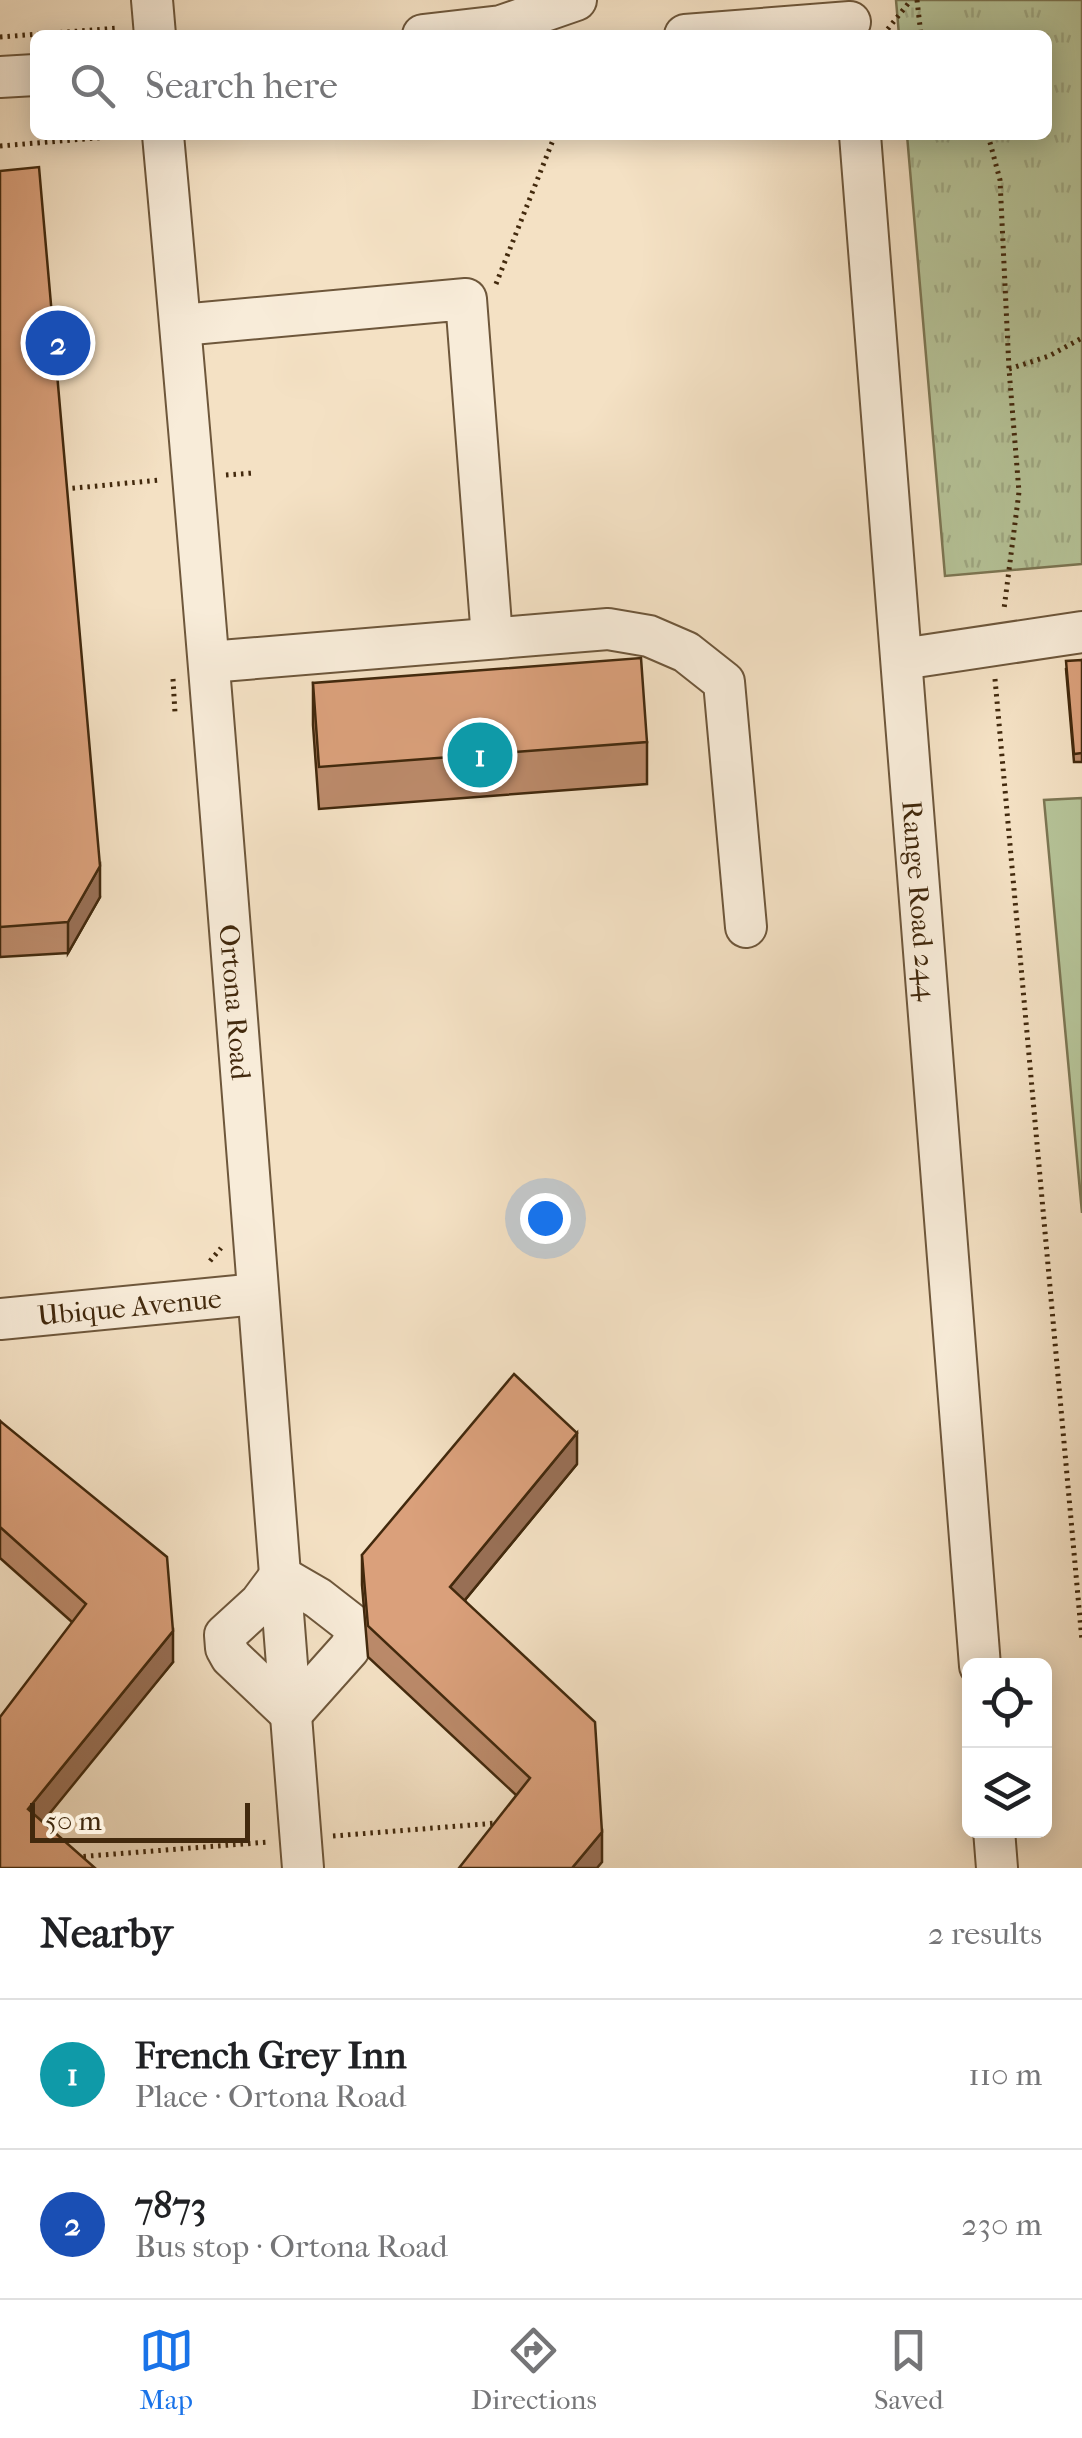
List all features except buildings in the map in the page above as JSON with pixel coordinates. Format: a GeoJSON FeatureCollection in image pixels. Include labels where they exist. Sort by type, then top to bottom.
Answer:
{"type":"FeatureCollection","features":[{"type":"Feature","properties":{"kind":"street"},"geometry":{"type":"LineString","coordinates":[[521,30],[576,0]]}},
{"type":"Feature","properties":{"kind":"street"},"geometry":{"type":"LineString","coordinates":[[757,30],[858,23]]}},
{"type":"Feature","properties":{"kind":"street"},"geometry":{"type":"LineString","coordinates":[[0,78],[30,75]]}},
{"type":"Feature","properties":{"kind":"street","name":"Ortona Road"},"geometry":{"type":"LineString","coordinates":[[163,140],[210,662],[291,1714],[291,1855]]}},
{"type":"Feature","properties":{"kind":"street","name":"Range Road 244"},"geometry":{"type":"LineString","coordinates":[[860,140],[979,1658]]}},
{"type":"Feature","properties":{"kind":"street"},"geometry":{"type":"LineString","coordinates":[[180,325],[466,300],[492,638]]}},
{"type":"Feature","properties":{"kind":"street"},"geometry":{"type":"LineString","coordinates":[[210,662],[608,628],[649,636],[686,652],[724,682],[746,927]]}},
{"type":"Feature","properties":{"kind":"street"},"geometry":{"type":"LineString","coordinates":[[902,659],[1082,632]]}},
{"type":"Feature","properties":{"kind":"street","name":"Ubique Avenue"},"geometry":{"type":"LineString","coordinates":[[0,1319],[258,1294]]}},
{"type":"Feature","properties":{"kind":"street"},"geometry":{"type":"LineString","coordinates":[[280,1576],[334,1608],[354,1626],[355,1638],[349,1650],[291,1714],[226,1648],[225,1635],[260,1602],[280,1576]]}},
{"type":"Feature","properties":{"kind":"street"},"geometry":{"type":"LineString","coordinates":[[995,1838],[998,1868]]}},
{"type":"Feature","properties":{"kind":"path"},"geometry":{"type":"LineString","coordinates":[[858,23],[914,0],[920,30]]}},
{"type":"Feature","properties":{"kind":"path"},"geometry":{"type":"LineString","coordinates":[[68,30],[144,21]]}},
{"type":"Feature","properties":{"kind":"path"},"geometry":{"type":"LineString","coordinates":[[0,38],[30,34]]}},
{"type":"Feature","properties":{"kind":"path"},"geometry":{"type":"LineString","coordinates":[[0,146],[73,140]]}},
{"type":"Feature","properties":{"kind":"path"},"geometry":{"type":"LineString","coordinates":[[496,284],[553,140]]}},
{"type":"Feature","properties":{"kind":"path"},"geometry":{"type":"LineString","coordinates":[[989,140],[1000,180],[1008,369],[1019,492],[995,686],[1082,1641]]}},
{"type":"Feature","properties":{"kind":"path"},"geometry":{"type":"LineString","coordinates":[[1008,369],[1050,356],[1082,338]]}},
{"type":"Feature","properties":{"kind":"path"},"geometry":{"type":"LineString","coordinates":[[68,1857],[291,1855]]}},
{"type":"Feature","properties":{"kind":"green space"},"geometry":{"type":"Polygon","coordinates":[[[896,0],[1082,0],[1082,564],[945,576],[907,140],[1052,140],[1052,30],[899,30],[896,0]]]}},
{"type":"Feature","properties":{"kind":"green space"},"geometry":{"type":"Polygon","coordinates":[[[1082,798],[1082,1213],[1044,800],[1082,798]]]}},
{"type":"Feature","properties":{"kind":"place","name":"7873"},"geometry":{"type":"Point","coordinates":[58,343]}},
{"type":"Feature","properties":{"kind":"place","name":"French Grey Inn"},"geometry":{"type":"Point","coordinates":[480,755]}}]}
